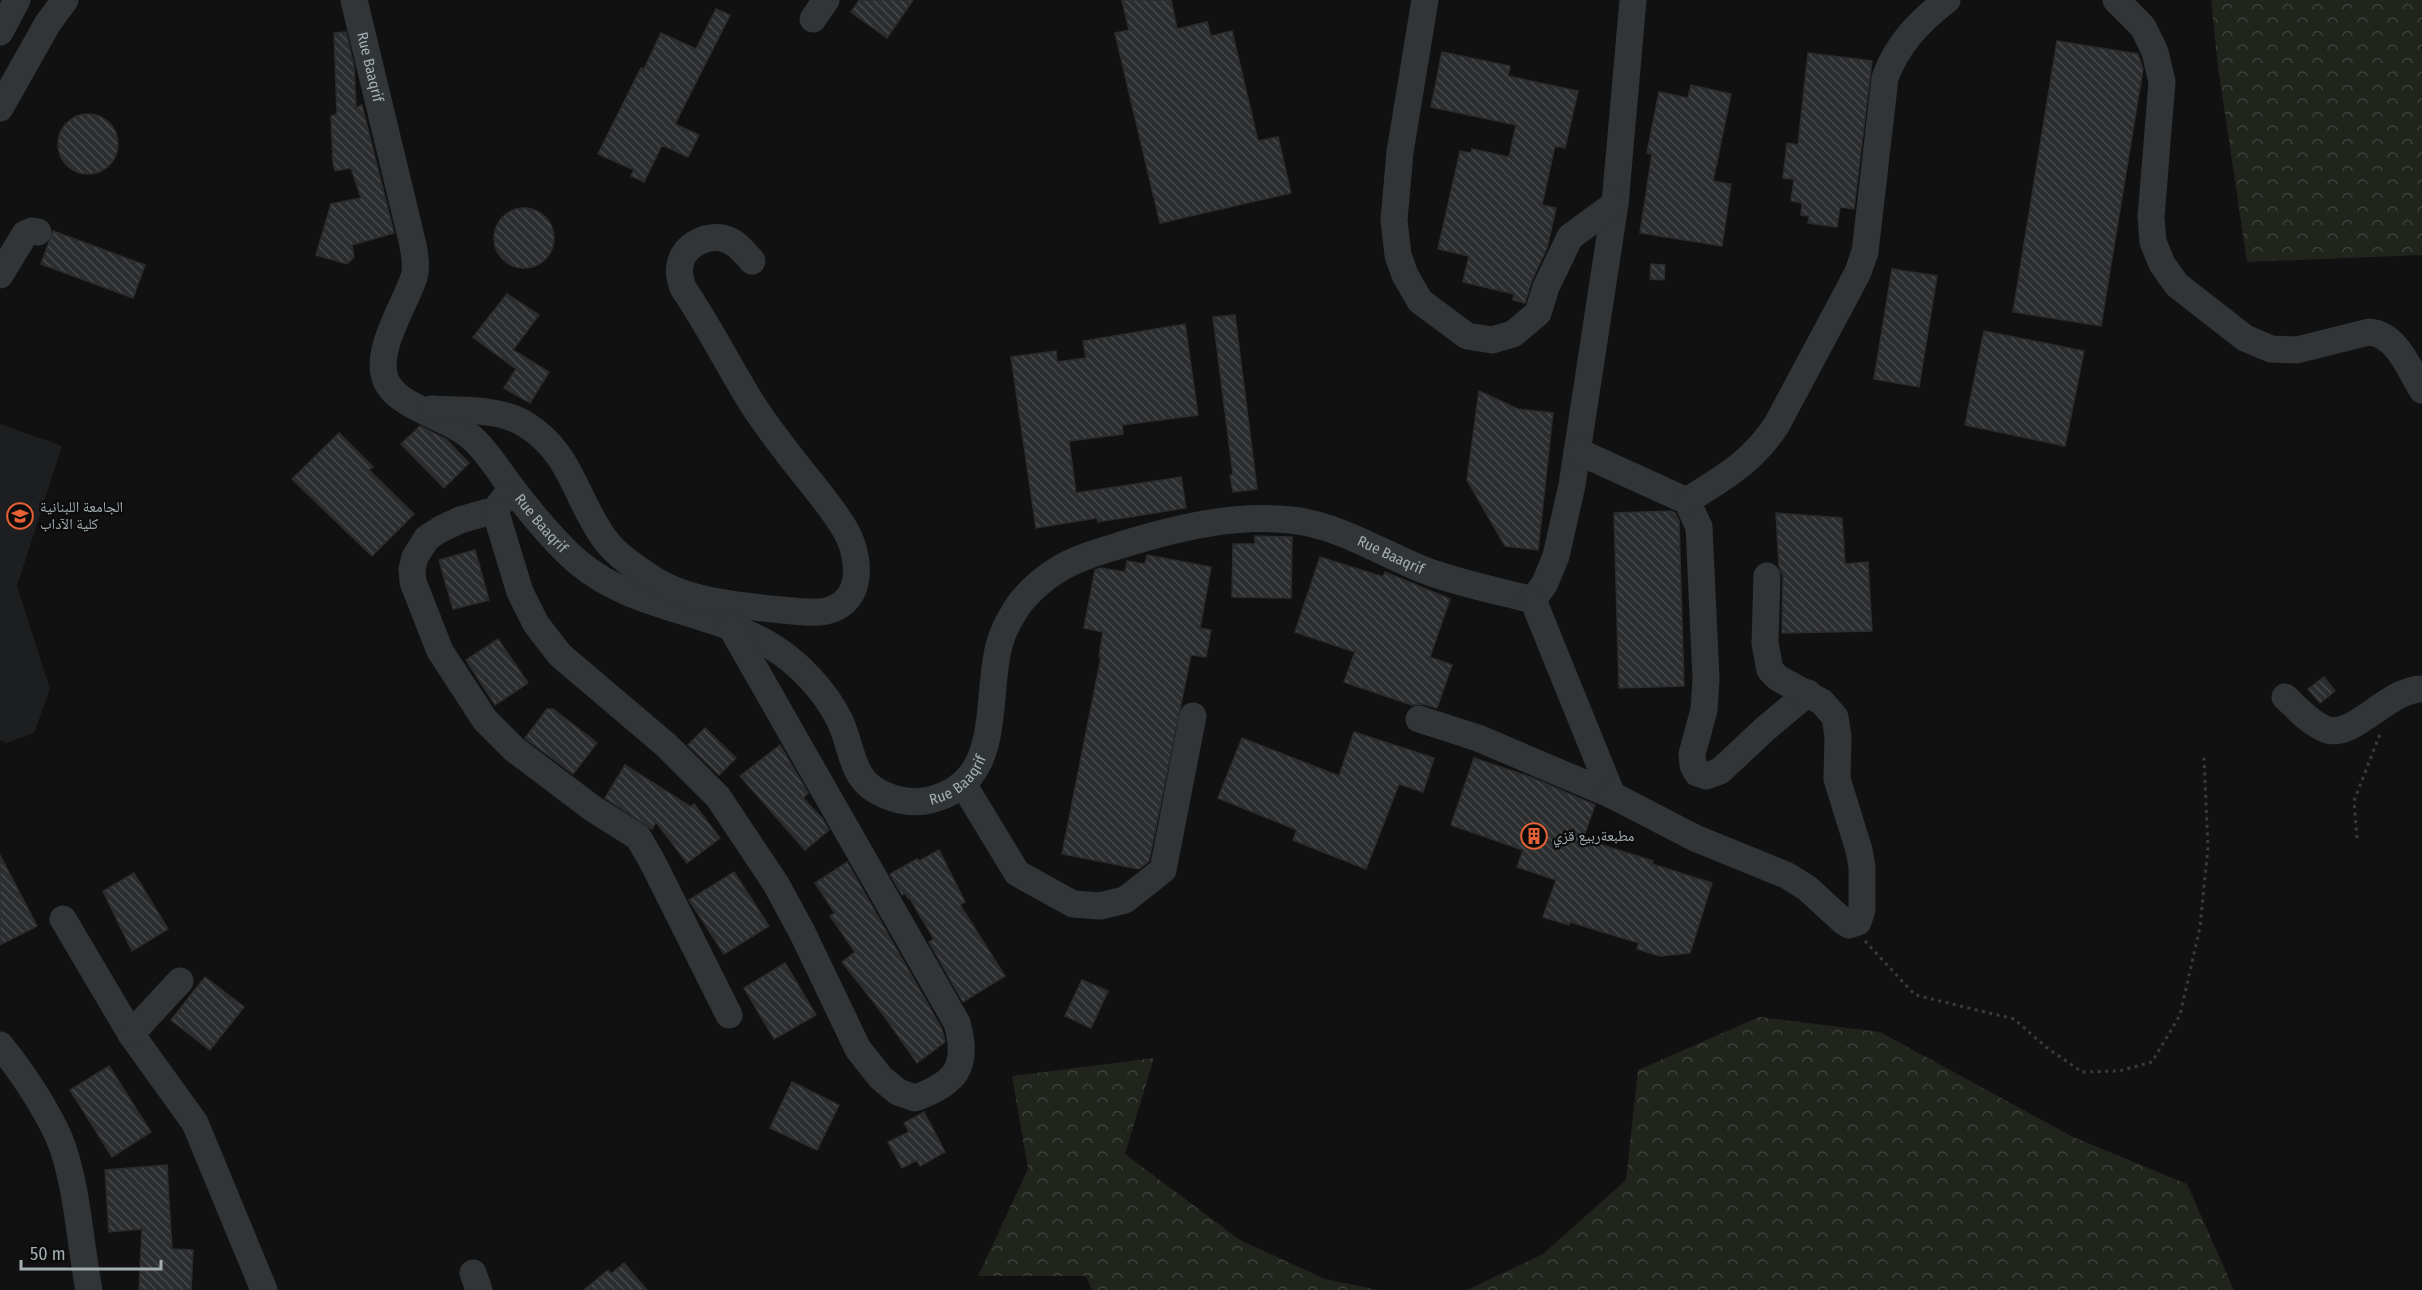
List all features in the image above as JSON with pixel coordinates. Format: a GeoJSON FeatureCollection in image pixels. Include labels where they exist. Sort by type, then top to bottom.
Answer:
{"type":"FeatureCollection","features":[{"type":"Feature","properties":{"kind":"street"},"geometry":{"type":"LineString","coordinates":[[0,32],[17,0]]}},
{"type":"Feature","properties":{"kind":"street"},"geometry":{"type":"LineString","coordinates":[[2,97],[65,0]]}},
{"type":"Feature","properties":{"kind":"street","name":"Rue Baaqrif"},"geometry":{"type":"LineString","coordinates":[[354,0],[407,218],[416,266],[412,282],[387,343],[384,375],[389,387],[418,408],[468,434],[487,454],[512,488],[579,563],[603,580],[635,595],[731,627],[767,643],[792,661],[807,676],[840,721],[852,760],[863,782],[879,793],[901,801],[919,802],[952,792],[963,784],[985,750],[1000,640],[1014,611],[1035,588],[1060,568],[1103,550],[1160,533],[1213,522],[1251,519],[1294,520],[1335,531],[1428,572],[1533,600]]}},
{"type":"Feature","properties":{"kind":"street"},"geometry":{"type":"LineString","coordinates":[[1425,0],[1400,152],[1394,220],[1398,255],[1405,275],[1420,301],[1467,336],[1492,340],[1513,334],[1538,313],[1546,287],[1570,237],[1615,204]]}},
{"type":"Feature","properties":{"kind":"street"},"geometry":{"type":"LineString","coordinates":[[1612,795],[1533,600],[1545,583],[1556,556],[1572,485],[1615,204],[1633,0]]}},
{"type":"Feature","properties":{"kind":"street"},"geometry":{"type":"LineString","coordinates":[[1688,501],[1749,460],[1763,444],[1776,426],[1850,287],[1862,262],[1869,232],[1885,78],[1891,60],[1907,36],[1947,0]]}},
{"type":"Feature","properties":{"kind":"street"},"geometry":{"type":"LineString","coordinates":[[2116,0],[2143,27],[2155,52],[2162,82],[2151,217],[2153,242],[2162,264],[2177,285],[2245,338],[2271,349],[2296,350],[2369,332],[2379,333],[2387,337],[2396,347],[2422,390]]}},
{"type":"Feature","properties":{"kind":"street"},"geometry":{"type":"LineString","coordinates":[[0,275],[25,234],[32,231],[38,232]]}},
{"type":"Feature","properties":{"kind":"street"},"geometry":{"type":"LineString","coordinates":[[418,408],[499,414],[523,422],[538,433],[556,452],[570,472],[605,539],[629,563],[656,581],[685,594],[719,601],[810,613],[829,611],[844,603],[852,592],[856,579],[855,559],[849,538],[834,512],[753,405],[683,288],[680,277],[683,255],[694,243],[713,237],[727,239],[740,247],[752,261]]}},
{"type":"Feature","properties":{"kind":"street"},"geometry":{"type":"LineString","coordinates":[[1576,451],[1688,501],[1699,527],[1706,658],[1704,710],[1692,754],[1693,765],[1697,773],[1706,776],[1720,771],[1808,693]]}},
{"type":"Feature","properties":{"kind":"street"},"geometry":{"type":"LineString","coordinates":[[512,488],[495,510],[460,520],[427,538],[415,557],[412,570],[413,582],[440,651],[485,720],[514,749],[592,808],[638,837],[729,1015]]}},
{"type":"Feature","properties":{"kind":"street"},"geometry":{"type":"LineString","coordinates":[[495,510],[520,592],[536,624],[560,655],[666,745],[718,797],[781,894],[802,932],[858,1049],[871,1067],[898,1092],[915,1098],[931,1092],[955,1076],[961,1064],[962,1042],[957,1023],[731,627]]}},
{"type":"Feature","properties":{"kind":"street"},"geometry":{"type":"LineString","coordinates":[[1419,718],[1478,738],[1612,795],[1695,838],[1786,875],[1807,888],[1836,916],[1849,925],[1858,922],[1862,910],[1862,867],[1838,779],[1838,737],[1835,717],[1822,702],[1778,678],[1770,670],[1765,643],[1767,576]]}},
{"type":"Feature","properties":{"kind":"street"},"geometry":{"type":"LineString","coordinates":[[2285,697],[2318,725],[2328,731],[2339,731],[2349,728],[2384,702],[2404,692],[2422,689]]}},
{"type":"Feature","properties":{"kind":"street"},"geometry":{"type":"LineString","coordinates":[[963,784],[1017,873],[1073,904],[1100,906],[1125,900],[1162,870],[1193,716]]}},
{"type":"Feature","properties":{"kind":"street"},"geometry":{"type":"LineString","coordinates":[[63,919],[131,1034],[195,1123],[264,1290]]}},
{"type":"Feature","properties":{"kind":"street"},"geometry":{"type":"LineString","coordinates":[[131,1034],[180,981]]}},
{"type":"Feature","properties":{"kind":"street"},"geometry":{"type":"LineString","coordinates":[[0,1045],[31,1091],[63,1148],[71,1181],[89,1290]]}},
{"type":"Feature","properties":{"kind":"path"},"geometry":{"type":"LineString","coordinates":[[2357,838],[2354,801],[2381,732]]}},
{"type":"Feature","properties":{"kind":"path"},"geometry":{"type":"LineString","coordinates":[[1849,925],[1915,995],[2014,1019],[2046,1047],[2082,1072],[2119,1071],[2152,1062],[2180,1016],[2200,927],[2208,847],[2204,758]]}},
{"type":"Feature","properties":{"kind":"shaded area","name":"الجامعة اللبنانية كلية الآداب"},"geometry":{"type":"Polygon","coordinates":[[[0,424],[62,446],[17,586],[50,689],[34,733],[6,743],[0,740],[0,424]]]}},
{"type":"Feature","properties":{"kind":"green space"},"geometry":{"type":"Polygon","coordinates":[[[2211,0],[2422,0],[2422,255],[2247,262],[2218,67],[2211,0]]]}},
{"type":"Feature","properties":{"kind":"green space"},"geometry":{"type":"Polygon","coordinates":[[[1759,1017],[1880,1032],[2073,1137],[2187,1184],[2234,1290],[1467,1290],[1543,1254],[1626,1180],[1638,1070],[1759,1017]]]}},
{"type":"Feature","properties":{"kind":"green space"},"geometry":{"type":"Polygon","coordinates":[[[1154,1058],[1125,1154],[1240,1240],[1325,1279],[1378,1290],[1092,1290],[1086,1276],[978,1276],[1028,1169],[1012,1076],[1154,1058]]]}},
{"type":"Feature","properties":{"kind":"building"},"geometry":{"type":"Polygon","coordinates":[[[859,0],[913,0],[887,38],[851,12],[859,0]]]}},
{"type":"Feature","properties":{"kind":"building"},"geometry":{"type":"Polygon","coordinates":[[[1122,0],[1171,0],[1177,29],[1207,22],[1211,36],[1232,31],[1258,141],[1278,137],[1291,193],[1160,223],[1115,33],[1129,30],[1122,0]]]}},
{"type":"Feature","properties":{"kind":"building"},"geometry":{"type":"Polygon","coordinates":[[[716,9],[730,15],[675,124],[699,135],[688,157],[662,145],[644,182],[631,176],[634,170],[598,154],[641,68],[644,69],[661,33],[696,49],[716,9]]]}},
{"type":"Feature","properties":{"kind":"building"},"geometry":{"type":"Polygon","coordinates":[[[346,32],[354,66],[356,108],[362,105],[394,233],[352,245],[354,257],[347,264],[316,255],[331,204],[361,198],[351,168],[335,171],[333,162],[331,116],[337,114],[334,33],[346,32]]]}},
{"type":"Feature","properties":{"kind":"building"},"geometry":{"type":"Polygon","coordinates":[[[2057,41],[2138,54],[2143,69],[2101,326],[2013,312],[2057,41]]]}},
{"type":"Feature","properties":{"kind":"building"},"geometry":{"type":"Polygon","coordinates":[[[1442,52],[1510,66],[1508,76],[1578,91],[1565,148],[1555,146],[1542,205],[1556,208],[1547,248],[1532,280],[1525,303],[1513,300],[1514,294],[1463,282],[1469,256],[1438,249],[1460,151],[1471,153],[1472,149],[1509,157],[1516,125],[1431,107],[1442,52]]]}},
{"type":"Feature","properties":{"kind":"building"},"geometry":{"type":"Polygon","coordinates":[[[1808,53],[1872,61],[1854,209],[1840,207],[1837,227],[1808,223],[1809,216],[1801,215],[1802,203],[1791,201],[1794,179],[1783,178],[1787,143],[1798,145],[1808,53]]]}},
{"type":"Feature","properties":{"kind":"building"},"geometry":{"type":"Polygon","coordinates":[[[1691,85],[1731,94],[1713,181],[1731,184],[1722,246],[1640,233],[1652,154],[1647,153],[1659,92],[1688,98],[1691,85]]]}},
{"type":"Feature","properties":{"kind":"building"},"geometry":{"type":"Polygon","coordinates":[[[88,114],[109,123],[118,144],[109,165],[88,174],[67,165],[58,144],[67,123],[88,114]]]}},
{"type":"Feature","properties":{"kind":"building"},"geometry":{"type":"Polygon","coordinates":[[[524,208],[541,213],[549,221],[554,238],[549,255],[541,263],[524,268],[507,263],[499,255],[494,238],[499,221],[507,213],[524,208]]]}},
{"type":"Feature","properties":{"kind":"building"},"geometry":{"type":"Polygon","coordinates":[[[53,231],[145,265],[133,298],[41,264],[53,231]]]}},
{"type":"Feature","properties":{"kind":"building"},"geometry":{"type":"Polygon","coordinates":[[[1651,264],[1665,265],[1664,280],[1650,279],[1651,264]]]}},
{"type":"Feature","properties":{"kind":"building"},"geometry":{"type":"Polygon","coordinates":[[[1892,269],[1937,276],[1919,387],[1874,379],[1892,269]]]}},
{"type":"Feature","properties":{"kind":"building"},"geometry":{"type":"Polygon","coordinates":[[[507,294],[539,315],[513,350],[549,372],[530,403],[504,388],[516,369],[473,337],[507,294]]]}},
{"type":"Feature","properties":{"kind":"building"},"geometry":{"type":"Polygon","coordinates":[[[1235,315],[1257,489],[1233,492],[1230,475],[1233,475],[1213,317],[1235,315]]]}},
{"type":"Feature","properties":{"kind":"building"},"geometry":{"type":"Polygon","coordinates":[[[1185,324],[1198,415],[1122,425],[1123,434],[1069,441],[1076,493],[1181,477],[1186,508],[1098,522],[1097,518],[1036,528],[1011,357],[1056,351],[1057,362],[1086,358],[1083,341],[1185,324]]]}},
{"type":"Feature","properties":{"kind":"building"},"geometry":{"type":"Polygon","coordinates":[[[1984,331],[2084,351],[2065,446],[1965,425],[1984,331]]]}},
{"type":"Feature","properties":{"kind":"building"},"geometry":{"type":"Polygon","coordinates":[[[1479,391],[1518,409],[1553,413],[1538,550],[1505,546],[1467,480],[1479,391]]]}},
{"type":"Feature","properties":{"kind":"building"},"geometry":{"type":"Polygon","coordinates":[[[420,426],[446,439],[469,463],[444,488],[401,444],[420,426]]]}},
{"type":"Feature","properties":{"kind":"building"},"geometry":{"type":"Polygon","coordinates":[[[339,433],[373,467],[369,470],[414,514],[372,556],[292,479],[339,433]]]}},
{"type":"Feature","properties":{"kind":"building"},"geometry":{"type":"Polygon","coordinates":[[[1672,511],[1679,521],[1684,686],[1619,688],[1614,513],[1672,511]]]}},
{"type":"Feature","properties":{"kind":"building"},"geometry":{"type":"Polygon","coordinates":[[[1776,513],[1842,518],[1845,564],[1868,562],[1872,631],[1782,633],[1783,576],[1779,566],[1776,513]]]}},
{"type":"Feature","properties":{"kind":"building"},"geometry":{"type":"Polygon","coordinates":[[[1255,536],[1292,537],[1291,598],[1232,597],[1233,544],[1255,544],[1255,536]]]}},
{"type":"Feature","properties":{"kind":"building"},"geometry":{"type":"Polygon","coordinates":[[[475,550],[489,600],[453,609],[439,560],[475,550]]]}},
{"type":"Feature","properties":{"kind":"building"},"geometry":{"type":"Polygon","coordinates":[[[1147,555],[1211,567],[1200,628],[1211,630],[1206,657],[1191,655],[1149,861],[1139,869],[1062,854],[1101,657],[1099,657],[1103,632],[1084,628],[1095,570],[1101,568],[1125,572],[1127,561],[1145,564],[1147,555]]]}},
{"type":"Feature","properties":{"kind":"building"},"geometry":{"type":"Polygon","coordinates":[[[1320,557],[1383,577],[1385,572],[1450,599],[1430,657],[1452,665],[1437,708],[1423,704],[1412,705],[1344,682],[1355,652],[1295,632],[1320,557]]]}},
{"type":"Feature","properties":{"kind":"building"},"geometry":{"type":"Polygon","coordinates":[[[498,639],[528,683],[495,705],[466,660],[498,639]]]}},
{"type":"Feature","properties":{"kind":"building"},"geometry":{"type":"Polygon","coordinates":[[[2324,677],[2335,691],[2320,703],[2308,689],[2324,677]]]}},
{"type":"Feature","properties":{"kind":"building"},"geometry":{"type":"Polygon","coordinates":[[[547,709],[553,709],[597,743],[573,774],[525,738],[547,709]]]}},
{"type":"Feature","properties":{"kind":"building"},"geometry":{"type":"Polygon","coordinates":[[[705,728],[736,758],[719,775],[688,745],[705,728]]]}},
{"type":"Feature","properties":{"kind":"building"},"geometry":{"type":"Polygon","coordinates":[[[1354,732],[1434,758],[1423,792],[1399,784],[1366,869],[1293,840],[1297,830],[1218,798],[1242,738],[1339,776],[1354,732]]]}},
{"type":"Feature","properties":{"kind":"building"},"geometry":{"type":"Polygon","coordinates":[[[780,745],[808,793],[803,798],[822,818],[829,830],[805,850],[740,776],[780,745]]]}},
{"type":"Feature","properties":{"kind":"building"},"geometry":{"type":"Polygon","coordinates":[[[1474,758],[1533,778],[1595,805],[1583,839],[1712,883],[1690,953],[1660,956],[1637,949],[1639,943],[1570,922],[1569,925],[1543,917],[1556,880],[1517,867],[1523,850],[1451,825],[1474,758]]]}},
{"type":"Feature","properties":{"kind":"building"},"geometry":{"type":"Polygon","coordinates":[[[625,765],[691,807],[694,804],[720,838],[687,863],[656,822],[652,829],[605,798],[625,765]]]}},
{"type":"Feature","properties":{"kind":"building"},"geometry":{"type":"Polygon","coordinates":[[[939,850],[965,902],[960,905],[1005,976],[963,1002],[929,942],[934,939],[909,897],[905,893],[902,895],[890,874],[939,850]]]}},
{"type":"Feature","properties":{"kind":"building"},"geometry":{"type":"Polygon","coordinates":[[[0,855],[37,926],[0,945],[0,855]]]}},
{"type":"Feature","properties":{"kind":"building"},"geometry":{"type":"Polygon","coordinates":[[[847,862],[942,1029],[945,1042],[917,1063],[842,962],[855,952],[830,916],[835,913],[815,883],[847,862]]]}},
{"type":"Feature","properties":{"kind":"building"},"geometry":{"type":"Polygon","coordinates":[[[734,872],[769,926],[724,954],[689,900],[734,872]]]}},
{"type":"Feature","properties":{"kind":"building"},"geometry":{"type":"Polygon","coordinates":[[[134,873],[168,929],[132,951],[103,891],[134,873]]]}},
{"type":"Feature","properties":{"kind":"building"},"geometry":{"type":"Polygon","coordinates":[[[785,963],[816,1015],[774,1039],[744,988],[785,963]]]}},
{"type":"Feature","properties":{"kind":"building"},"geometry":{"type":"Polygon","coordinates":[[[205,977],[244,1007],[210,1050],[171,1020],[205,977]]]}},
{"type":"Feature","properties":{"kind":"building"},"geometry":{"type":"Polygon","coordinates":[[[1082,980],[1108,991],[1091,1028],[1065,1016],[1082,980]]]}},
{"type":"Feature","properties":{"kind":"building"},"geometry":{"type":"Polygon","coordinates":[[[109,1066],[151,1132],[112,1157],[70,1090],[109,1066]]]}},
{"type":"Feature","properties":{"kind":"building"},"geometry":{"type":"Polygon","coordinates":[[[792,1082],[839,1105],[817,1150],[770,1128],[792,1082]]]}},
{"type":"Feature","properties":{"kind":"building"},"geometry":{"type":"Polygon","coordinates":[[[924,1112],[945,1152],[920,1166],[917,1160],[902,1168],[888,1142],[909,1132],[904,1123],[924,1112]]]}},
{"type":"Feature","properties":{"kind":"building"},"geometry":{"type":"Polygon","coordinates":[[[167,1165],[172,1249],[193,1250],[191,1290],[139,1290],[142,1229],[109,1232],[105,1170],[167,1165]]]}},
{"type":"Feature","properties":{"kind":"building"},"geometry":{"type":"Polygon","coordinates":[[[624,1263],[647,1290],[584,1290],[608,1270],[611,1274],[624,1263]]]}},
{"type":"Feature","properties":{"kind":"place","name":"الجامعة اللبنانية كلية الآداب"},"geometry":{"type":"Point","coordinates":[20,516]}},
{"type":"Feature","properties":{"kind":"place","name":"مطبعةربيع قزي"},"geometry":{"type":"Point","coordinates":[1534,836]}}]}
